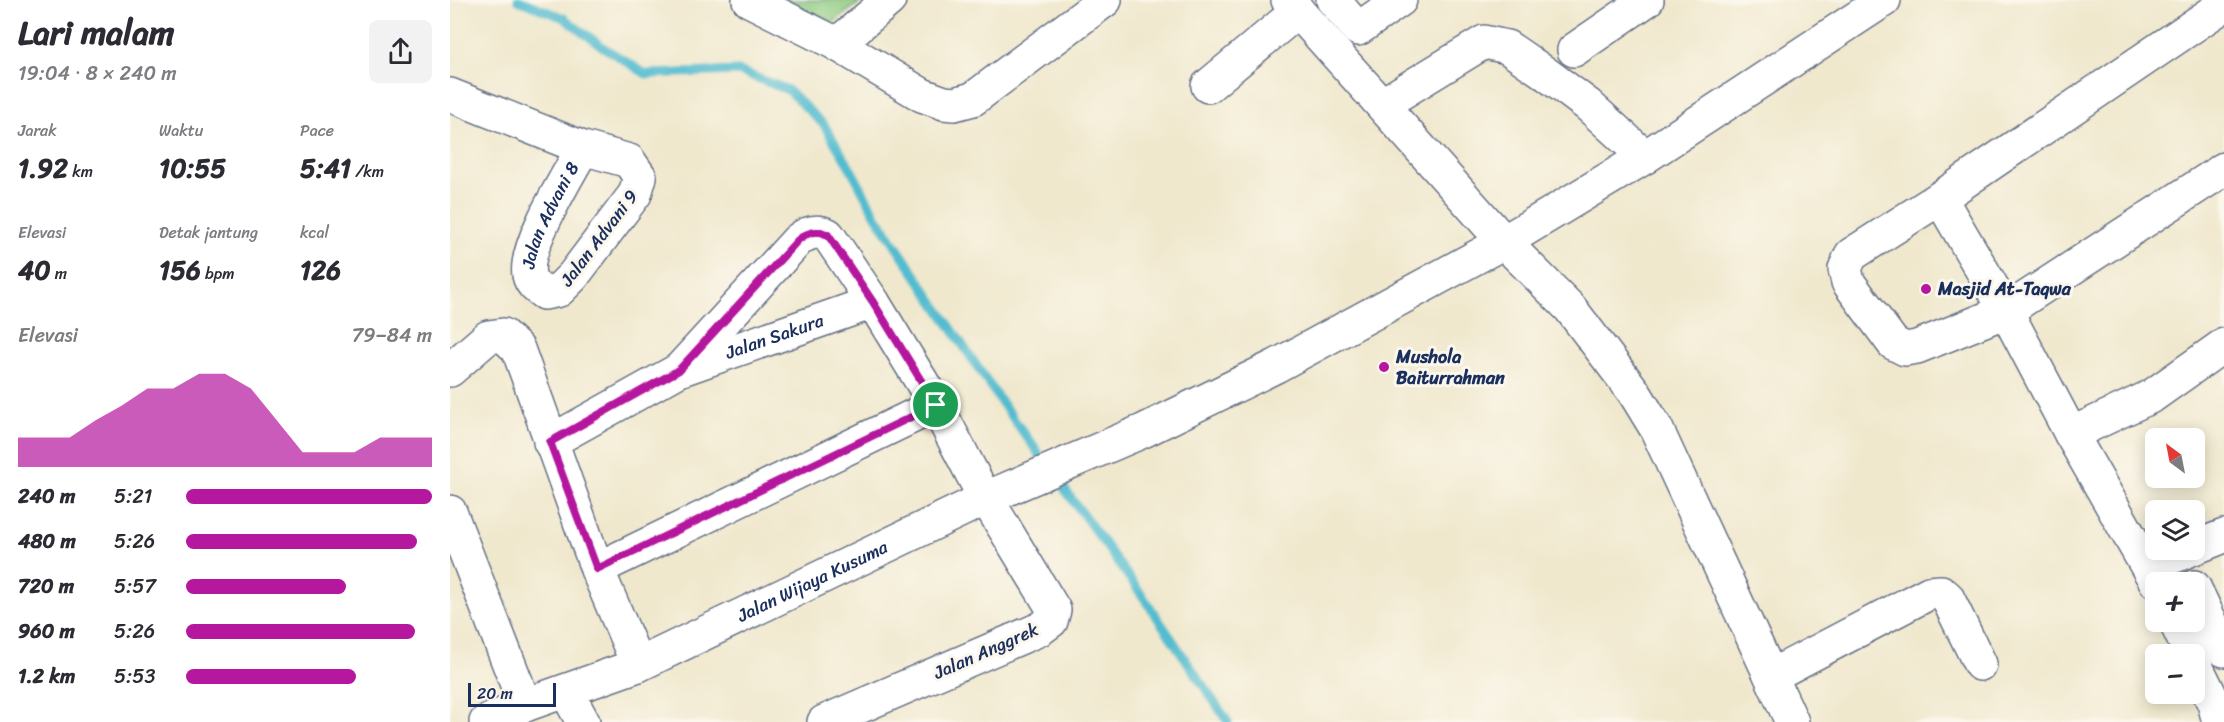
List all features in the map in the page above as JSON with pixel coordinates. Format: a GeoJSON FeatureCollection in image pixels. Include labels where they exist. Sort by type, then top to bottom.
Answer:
{"type":"FeatureCollection","features":[{"type":"Feature","properties":{"kind":"street"},"geometry":{"type":"LineString","coordinates":[[749,0],[837,44],[922,94],[944,103],[954,104],[974,99],[1088,5]]}},
{"type":"Feature","properties":{"kind":"street"},"geometry":{"type":"LineString","coordinates":[[837,44],[889,0]]}},
{"type":"Feature","properties":{"kind":"street"},"geometry":{"type":"LineString","coordinates":[[1333,0],[1358,29],[1400,0]]}},
{"type":"Feature","properties":{"kind":"street"},"geometry":{"type":"LineString","coordinates":[[1574,50],[1647,0]]}},
{"type":"Feature","properties":{"kind":"street","name":"Jalan Wijaya Kusuma"},"geometry":{"type":"LineString","coordinates":[[486,722],[525,705],[638,665],[986,498],[1143,431],[1276,366],[1504,242],[1645,157],[1884,0]]}},
{"type":"Feature","properties":{"kind":"street"},"geometry":{"type":"LineString","coordinates":[[2224,5],[1940,198],[1851,255],[1845,269],[1848,282],[1893,343],[1905,349],[1917,347],[2006,311],[2224,169]]}},
{"type":"Feature","properties":{"kind":"street"},"geometry":{"type":"LineString","coordinates":[[1208,86],[1293,6],[1383,104],[1504,242],[1570,308],[1635,392],[1656,428],[1792,722]]}},
{"type":"Feature","properties":{"kind":"street"},"geometry":{"type":"LineString","coordinates":[[1383,104],[1484,42],[1507,47],[1545,73],[1588,105],[1645,157]]}},
{"type":"Feature","properties":{"kind":"street"},"geometry":{"type":"LineString","coordinates":[[451,100],[583,147]]}},
{"type":"Feature","properties":{"kind":"street","name":"Jalan Advani 9"},"geometry":{"type":"LineString","coordinates":[[533,285],[544,292],[559,290],[573,276],[635,194],[640,177],[629,161],[583,147]]}},
{"type":"Feature","properties":{"kind":"street","name":"Jalan Advani 8"},"geometry":{"type":"LineString","coordinates":[[533,285],[529,274],[530,255],[543,222],[583,147]]}},
{"type":"Feature","properties":{"kind":"street"},"geometry":{"type":"LineString","coordinates":[[1940,198],[2006,311],[2071,434],[2150,572]]}},
{"type":"Feature","properties":{"kind":"street"},"geometry":{"type":"LineString","coordinates":[[679,370],[805,235],[821,232],[828,235],[873,302],[936,405],[986,498]]}},
{"type":"Feature","properties":{"kind":"street","name":"Jalan Sakura"},"geometry":{"type":"LineString","coordinates":[[550,442],[679,370],[873,302]]}},
{"type":"Feature","properties":{"kind":"street"},"geometry":{"type":"LineString","coordinates":[[450,370],[488,337],[503,335],[518,349],[597,569],[638,665]]}},
{"type":"Feature","properties":{"kind":"street"},"geometry":{"type":"LineString","coordinates":[[2152,396],[2224,345]]}},
{"type":"Feature","properties":{"kind":"street"},"geometry":{"type":"LineString","coordinates":[[2071,434],[2152,396],[2224,369]]}},
{"type":"Feature","properties":{"kind":"street"},"geometry":{"type":"LineString","coordinates":[[597,569],[936,405]]}},
{"type":"Feature","properties":{"kind":"street","name":"Jalan Anggrek"},"geometry":{"type":"LineString","coordinates":[[824,722],[1040,629],[1051,621],[1054,610],[986,498]]}},
{"type":"Feature","properties":{"kind":"street"},"geometry":{"type":"LineString","coordinates":[[450,512],[525,705]]}},
{"type":"Feature","properties":{"kind":"street"},"geometry":{"type":"LineString","coordinates":[[2205,548],[2224,536]]}},
{"type":"Feature","properties":{"kind":"street"},"geometry":{"type":"LineString","coordinates":[[2159,572],[2185,560]]}},
{"type":"Feature","properties":{"kind":"street"},"geometry":{"type":"LineString","coordinates":[[1771,676],[1929,593],[1941,592],[1947,597],[1980,664]]}},
{"type":"Feature","properties":{"kind":"street"},"geometry":{"type":"LineString","coordinates":[[2205,610],[2224,650]]}},
{"type":"Feature","properties":{"kind":"street"},"geometry":{"type":"LineString","coordinates":[[2205,682],[2219,708]]}},
{"type":"Feature","properties":{"kind":"street"},"geometry":{"type":"LineString","coordinates":[[566,691],[583,722]]}},
{"type":"Feature","properties":{"kind":"green space"},"geometry":{"type":"Polygon","coordinates":[[[759,0],[863,0],[823,30],[759,0]]]}},
{"type":"Feature","properties":{"kind":"waterway"},"geometry":{"type":"LineString","coordinates":[[518,0],[564,18],[603,47],[646,74],[739,71],[788,90],[824,125],[876,216],[999,399],[1144,598],[1228,722]]}},
{"type":"Feature","properties":{"kind":"place","name":"Masjid At-Taqwa"},"geometry":{"type":"Point","coordinates":[1926,289]}},
{"type":"Feature","properties":{"kind":"place","name":"Mushola Baiturrahman"},"geometry":{"type":"Point","coordinates":[1384,367]}},
{"type":"Feature","properties":{"kind":"route"},"geometry":{"type":"LineString","coordinates":[[813,232],[828,235],[873,302],[936,405],[597,569],[550,442],[679,370],[798,240],[813,232]]}}]}
